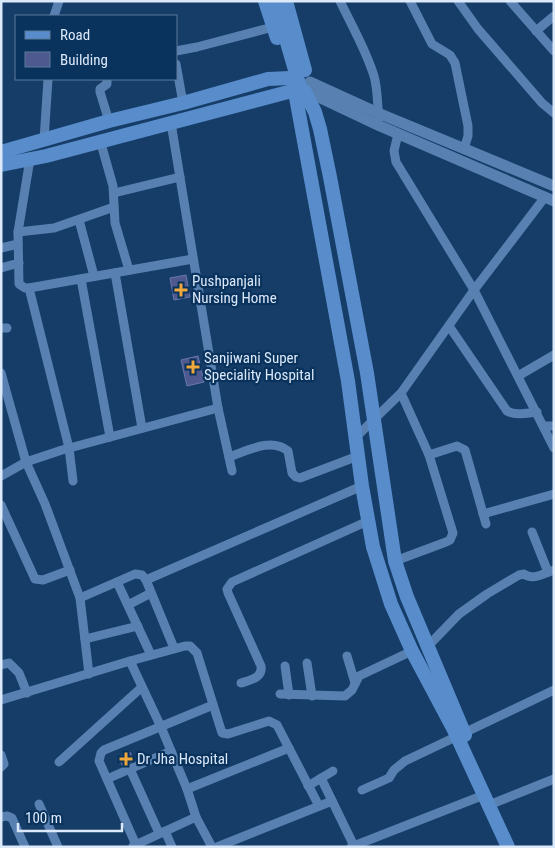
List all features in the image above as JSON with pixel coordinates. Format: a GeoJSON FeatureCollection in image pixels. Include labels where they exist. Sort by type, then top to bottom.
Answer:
{"type":"FeatureCollection","features":[{"type":"Feature","properties":{"kind":"main road"},"geometry":{"type":"LineString","coordinates":[[265,1],[273,27],[299,85],[315,112],[320,129],[367,373],[395,561],[428,646],[444,700]]}},
{"type":"Feature","properties":{"kind":"main road"},"geometry":{"type":"LineString","coordinates":[[275,1],[310,121],[360,379],[383,540],[393,578],[406,615],[434,680],[461,735],[508,847]]}},
{"type":"Feature","properties":{"kind":"main road"},"geometry":{"type":"LineString","coordinates":[[286,1],[373,547],[391,604],[412,651],[444,700]]}},
{"type":"Feature","properties":{"kind":"main road"},"geometry":{"type":"LineString","coordinates":[[1,152],[268,79],[299,85],[378,114],[554,186]]}},
{"type":"Feature","properties":{"kind":"main road"},"geometry":{"type":"LineString","coordinates":[[1,165],[171,123],[299,85],[380,126],[550,199]]}},
{"type":"Feature","properties":{"kind":"main road"},"geometry":{"type":"LineString","coordinates":[[335,313],[354,308]]}},
{"type":"Feature","properties":{"kind":"main road"},"geometry":{"type":"LineString","coordinates":[[490,801],[516,847]]}},
{"type":"Feature","properties":{"kind":"street"},"geometry":{"type":"LineString","coordinates":[[54,15],[59,1]]}},
{"type":"Feature","properties":{"kind":"street"},"geometry":{"type":"LineString","coordinates":[[340,1],[374,77],[378,95],[380,126]]}},
{"type":"Feature","properties":{"kind":"street"},"geometry":{"type":"LineString","coordinates":[[410,1],[432,44],[450,55],[455,63],[468,126],[468,136],[464,149]]}},
{"type":"Feature","properties":{"kind":"street"},"geometry":{"type":"LineString","coordinates":[[458,1],[478,29],[542,103],[554,113]]}},
{"type":"Feature","properties":{"kind":"street"},"geometry":{"type":"LineString","coordinates":[[510,1],[554,50]]}},
{"type":"Feature","properties":{"kind":"street"},"geometry":{"type":"LineString","coordinates":[[536,31],[554,16]]}},
{"type":"Feature","properties":{"kind":"street"},"geometry":{"type":"LineString","coordinates":[[178,51],[197,48],[273,27]]}},
{"type":"Feature","properties":{"kind":"street"},"geometry":{"type":"LineString","coordinates":[[178,75],[183,103]]}},
{"type":"Feature","properties":{"kind":"street"},"geometry":{"type":"LineString","coordinates":[[44,140],[48,80]]}},
{"type":"Feature","properties":{"kind":"street"},"geometry":{"type":"LineString","coordinates":[[107,80],[100,92],[109,121]]}},
{"type":"Feature","properties":{"kind":"street"},"geometry":{"type":"LineString","coordinates":[[171,123],[218,408],[232,471]]}},
{"type":"Feature","properties":{"kind":"street"},"geometry":{"type":"LineString","coordinates":[[398,134],[394,151],[396,162],[474,290],[554,448]]}},
{"type":"Feature","properties":{"kind":"street"},"geometry":{"type":"LineString","coordinates":[[100,140],[112,178],[115,223],[129,270]]}},
{"type":"Feature","properties":{"kind":"street"},"geometry":{"type":"LineString","coordinates":[[30,159],[18,232],[19,284],[25,288],[193,259]]}},
{"type":"Feature","properties":{"kind":"street"},"geometry":{"type":"LineString","coordinates":[[114,193],[180,176]]}},
{"type":"Feature","properties":{"kind":"street"},"geometry":{"type":"LineString","coordinates":[[356,437],[401,393],[474,290],[550,199]]}},
{"type":"Feature","properties":{"kind":"street"},"geometry":{"type":"LineString","coordinates":[[18,232],[54,228],[114,207]]}},
{"type":"Feature","properties":{"kind":"street"},"geometry":{"type":"LineString","coordinates":[[79,220],[94,276]]}},
{"type":"Feature","properties":{"kind":"street"},"geometry":{"type":"LineString","coordinates":[[1,248],[18,244]]}},
{"type":"Feature","properties":{"kind":"street"},"geometry":{"type":"LineString","coordinates":[[1,268],[19,264]]}},
{"type":"Feature","properties":{"kind":"street"},"geometry":{"type":"LineString","coordinates":[[115,273],[142,428]]}},
{"type":"Feature","properties":{"kind":"street"},"geometry":{"type":"LineString","coordinates":[[81,279],[110,437]]}},
{"type":"Feature","properties":{"kind":"street"},"geometry":{"type":"LineString","coordinates":[[29,288],[69,448],[74,481]]}},
{"type":"Feature","properties":{"kind":"street"},"geometry":{"type":"LineString","coordinates":[[449,326],[507,412],[511,414],[537,412]]}},
{"type":"Feature","properties":{"kind":"street"},"geometry":{"type":"LineString","coordinates":[[518,376],[554,355]]}},
{"type":"Feature","properties":{"kind":"street"},"geometry":{"type":"LineString","coordinates":[[1,373],[26,462],[45,504],[80,598],[89,674]]}},
{"type":"Feature","properties":{"kind":"street"},"geometry":{"type":"LineString","coordinates":[[395,561],[446,542],[452,536],[430,455],[401,393]]}},
{"type":"Feature","properties":{"kind":"street"},"geometry":{"type":"LineString","coordinates":[[1,476],[26,462],[69,448],[218,408]]}},
{"type":"Feature","properties":{"kind":"street"},"geometry":{"type":"LineString","coordinates":[[544,426],[554,426]]}},
{"type":"Feature","properties":{"kind":"street"},"geometry":{"type":"LineString","coordinates":[[229,457],[264,446],[278,445],[288,451],[292,473],[300,478],[358,456]]}},
{"type":"Feature","properties":{"kind":"street"},"geometry":{"type":"LineString","coordinates":[[430,455],[457,446],[465,450],[486,524]]}},
{"type":"Feature","properties":{"kind":"street"},"geometry":{"type":"LineString","coordinates":[[146,580],[362,486]]}},
{"type":"Feature","properties":{"kind":"street"},"geometry":{"type":"LineString","coordinates":[[483,514],[554,494]]}},
{"type":"Feature","properties":{"kind":"street"},"geometry":{"type":"LineString","coordinates":[[1,504],[35,579],[43,580],[70,570]]}},
{"type":"Feature","properties":{"kind":"street"},"geometry":{"type":"LineString","coordinates":[[241,683],[259,676],[262,670],[228,593],[232,582],[368,521]]}},
{"type":"Feature","properties":{"kind":"street"},"geometry":{"type":"LineString","coordinates":[[428,646],[459,614],[518,575],[524,574],[528,577],[534,577],[551,571],[532,532]]}},
{"type":"Feature","properties":{"kind":"street"},"geometry":{"type":"LineString","coordinates":[[80,598],[139,574],[144,576],[174,648]]}},
{"type":"Feature","properties":{"kind":"street"},"geometry":{"type":"LineString","coordinates":[[117,582],[151,655]]}},
{"type":"Feature","properties":{"kind":"street"},"geometry":{"type":"LineString","coordinates":[[128,605],[151,593]]}},
{"type":"Feature","properties":{"kind":"street"},"geometry":{"type":"LineString","coordinates":[[85,640],[138,626]]}},
{"type":"Feature","properties":{"kind":"street"},"geometry":{"type":"LineString","coordinates":[[1,700],[174,648],[190,646],[197,653],[222,733],[228,734],[269,721],[277,725],[319,806]]}},
{"type":"Feature","properties":{"kind":"street"},"geometry":{"type":"LineString","coordinates":[[285,666],[285,694],[346,696],[352,690],[359,676],[412,651]]}},
{"type":"Feature","properties":{"kind":"street"},"geometry":{"type":"LineString","coordinates":[[347,656],[355,684]]}},
{"type":"Feature","properties":{"kind":"street"},"geometry":{"type":"LineString","coordinates":[[130,661],[161,727],[187,789],[196,816],[212,847]]}},
{"type":"Feature","properties":{"kind":"street"},"geometry":{"type":"LineString","coordinates":[[1,665],[9,662],[19,673],[27,693]]}},
{"type":"Feature","properties":{"kind":"street"},"geometry":{"type":"LineString","coordinates":[[307,663],[312,696]]}},
{"type":"Feature","properties":{"kind":"street"},"geometry":{"type":"LineString","coordinates":[[59,762],[142,687]]}},
{"type":"Feature","properties":{"kind":"street"},"geometry":{"type":"LineString","coordinates":[[362,790],[389,778],[394,770],[405,761],[554,690]]}},
{"type":"Feature","properties":{"kind":"street"},"geometry":{"type":"LineString","coordinates":[[196,816],[134,846],[99,761],[104,750],[213,705]]}},
{"type":"Feature","properties":{"kind":"street"},"geometry":{"type":"LineString","coordinates":[[187,789],[289,748]]}},
{"type":"Feature","properties":{"kind":"street"},"geometry":{"type":"LineString","coordinates":[[107,779],[171,751]]}},
{"type":"Feature","properties":{"kind":"street"},"geometry":{"type":"LineString","coordinates":[[1,755],[4,764],[1,767]]}},
{"type":"Feature","properties":{"kind":"street"},"geometry":{"type":"LineString","coordinates":[[130,769],[162,832],[172,847]]}},
{"type":"Feature","properties":{"kind":"street"},"geometry":{"type":"LineString","coordinates":[[308,786],[333,771]]}},
{"type":"Feature","properties":{"kind":"street"},"geometry":{"type":"LineString","coordinates":[[321,778],[353,846],[554,779]]}},
{"type":"Feature","properties":{"kind":"street"},"geometry":{"type":"LineString","coordinates":[[217,847],[332,801]]}},
{"type":"Feature","properties":{"kind":"street"},"geometry":{"type":"LineString","coordinates":[[39,804],[58,847]]}},
{"type":"Feature","properties":{"kind":"street"},"geometry":{"type":"LineString","coordinates":[[1,818],[7,816],[12,818],[25,847]]}},
{"type":"Feature","properties":{"kind":"building"},"geometry":{"type":"Polygon","coordinates":[[[186,275],[190,297],[174,300],[170,278],[186,275]]]}},
{"type":"Feature","properties":{"kind":"building"},"geometry":{"type":"Polygon","coordinates":[[[198,356],[204,382],[187,386],[181,360],[198,356]]]}},
{"type":"Feature","properties":{"kind":"building"},"geometry":{"type":"Polygon","coordinates":[[[130,752],[134,761],[122,765],[119,757],[130,752]]]}},
{"type":"Feature","properties":{"kind":"place","name":"Pushpanjali Nursing Home"},"geometry":{"type":"Point","coordinates":[181,290]}},
{"type":"Feature","properties":{"kind":"place","name":"Sanjiwani Super Speciality Hospital"},"geometry":{"type":"Point","coordinates":[193,367]}},
{"type":"Feature","properties":{"kind":"place","name":"Dr Jha Hospital"},"geometry":{"type":"Point","coordinates":[126,759]}}]}
